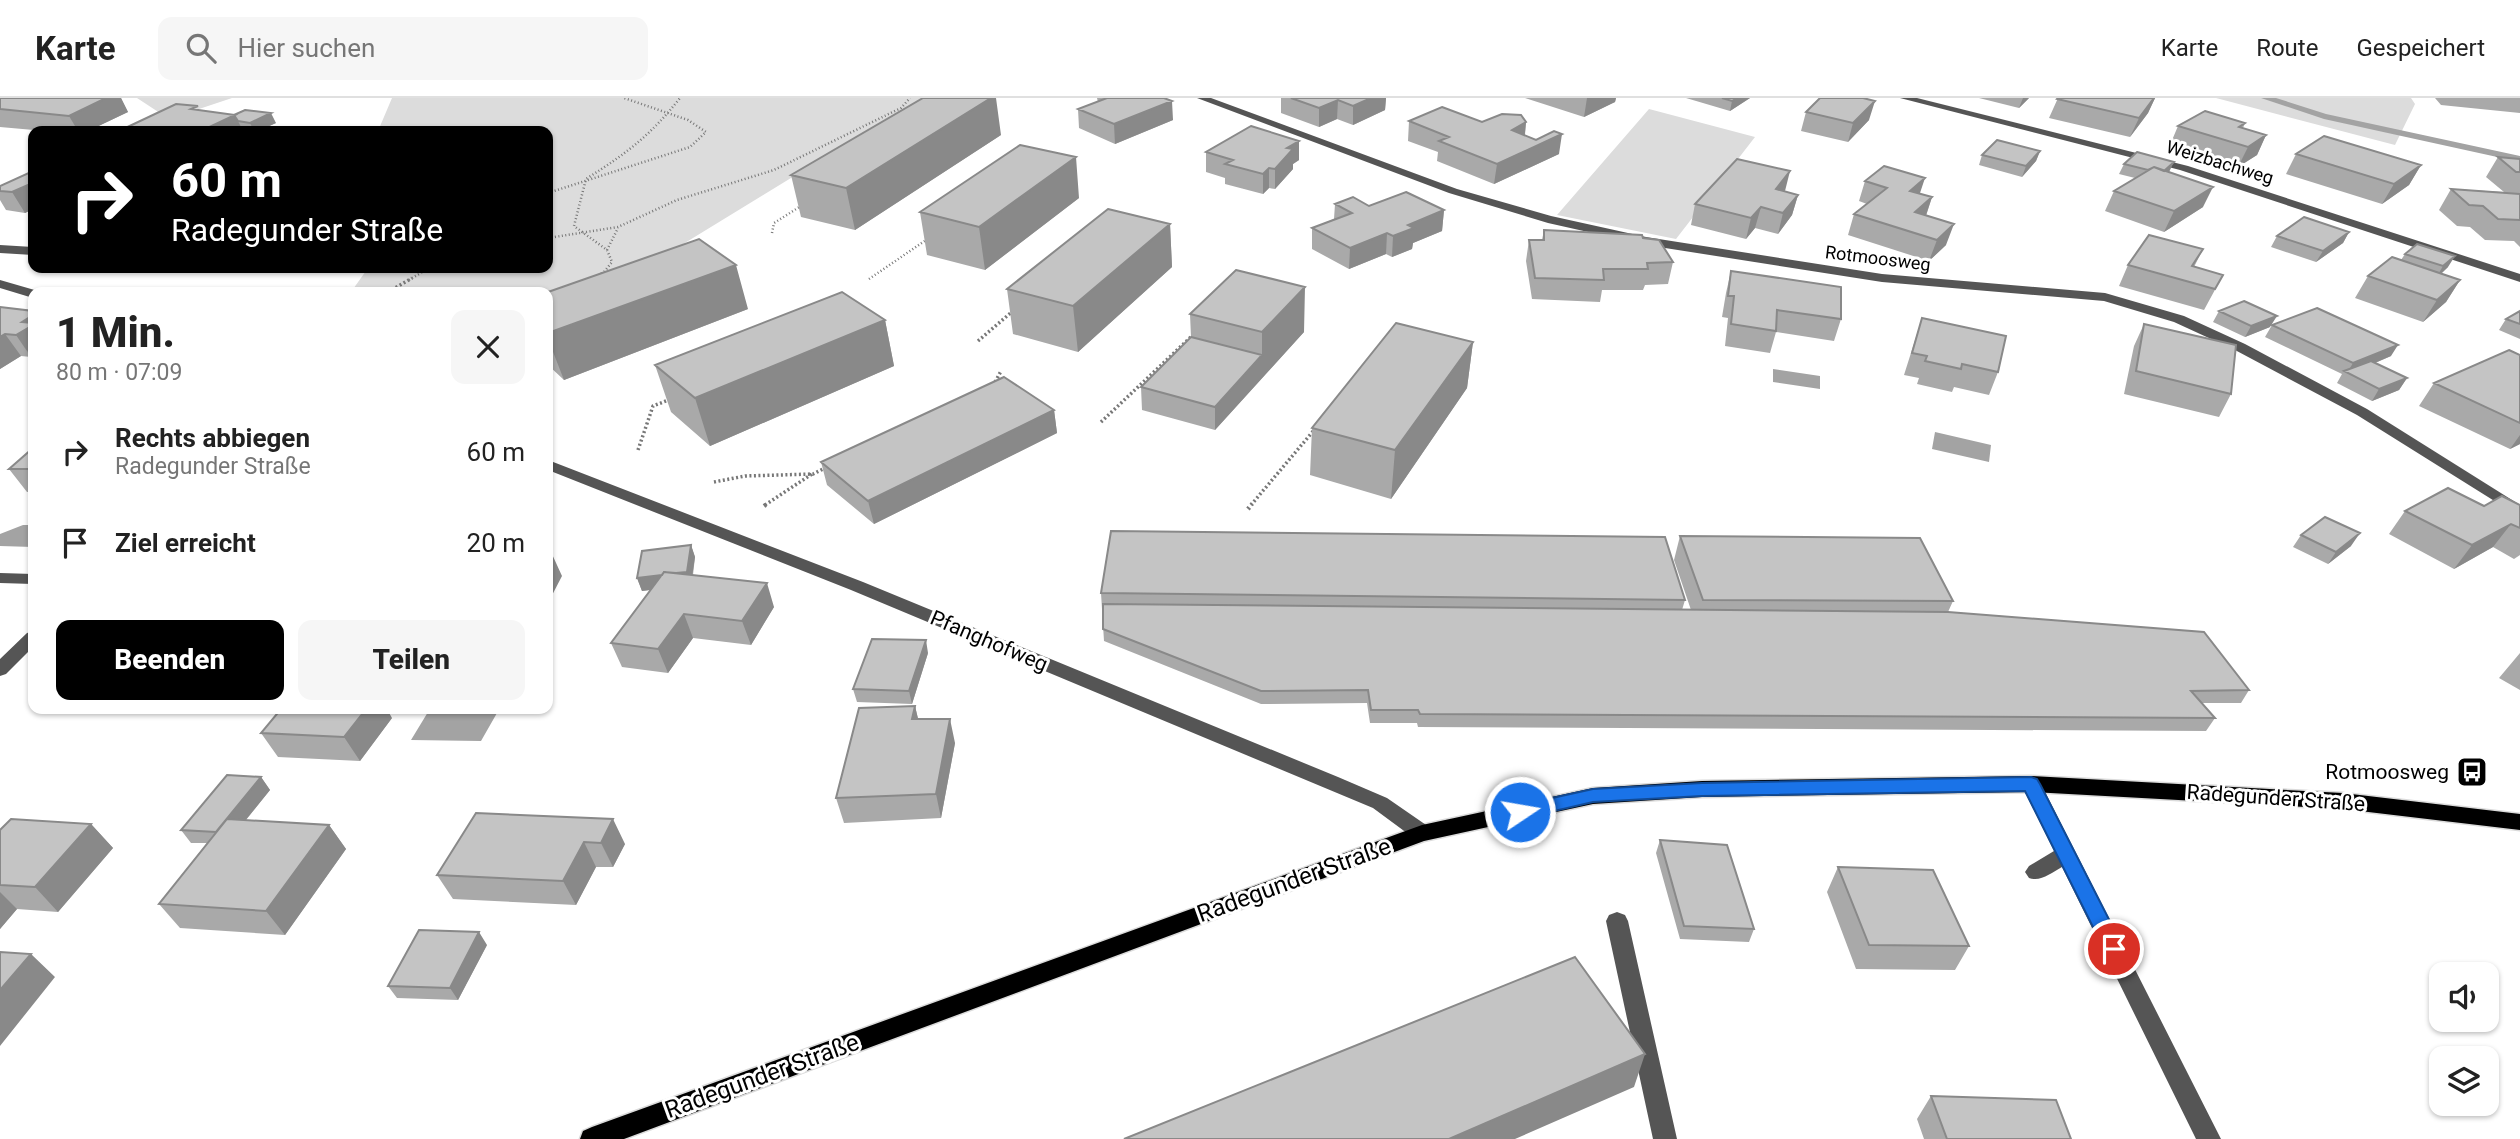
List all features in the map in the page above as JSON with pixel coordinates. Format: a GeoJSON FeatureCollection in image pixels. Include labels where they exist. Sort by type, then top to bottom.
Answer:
{"type":"FeatureCollection","features":[{"type":"Feature","properties":{"kind":"main road","name":"Radegunder Straße"},"geometry":{"type":"LineString","coordinates":[[592,1139],[1422,833],[1593,796],[1702,789],[2031,784],[2343,801],[2520,822]]}},
{"type":"Feature","properties":{"kind":"street","name":"Rotmoosweg"},"geometry":{"type":"LineString","coordinates":[[1202,98],[1453,191],[1584,228],[1646,241],[1882,278],[2105,298],[2179,319],[2240,346],[2362,412],[2520,512]]}},
{"type":"Feature","properties":{"kind":"street","name":"Weizbachweg"},"geometry":{"type":"LineString","coordinates":[[1905,98],[2184,168],[2520,278]]}},
{"type":"Feature","properties":{"kind":"street"},"geometry":{"type":"LineString","coordinates":[[0,249],[28,251]]}},
{"type":"Feature","properties":{"kind":"street"},"geometry":{"type":"LineString","coordinates":[[0,284],[28,292]]}},
{"type":"Feature","properties":{"kind":"street","name":"Pfanghofweg"},"geometry":{"type":"LineString","coordinates":[[553,467],[857,586],[1331,782],[1380,803],[1422,833]]}},
{"type":"Feature","properties":{"kind":"street"},"geometry":{"type":"LineString","coordinates":[[0,578],[28,579]]}},
{"type":"Feature","properties":{"kind":"street"},"geometry":{"type":"LineString","coordinates":[[0,670],[28,642]]}},
{"type":"Feature","properties":{"kind":"street"},"geometry":{"type":"LineString","coordinates":[[2031,784],[2209,1139]]}},
{"type":"Feature","properties":{"kind":"street"},"geometry":{"type":"LineString","coordinates":[[2036,872],[2066,854]]}},
{"type":"Feature","properties":{"kind":"street"},"geometry":{"type":"LineString","coordinates":[[1617,922],[1665,1139]]}},
{"type":"Feature","properties":{"kind":"path"},"geometry":{"type":"LineString","coordinates":[[553,191],[690,147],[706,132],[696,122],[636,105],[624,98]]}},
{"type":"Feature","properties":{"kind":"path"},"geometry":{"type":"LineString","coordinates":[[593,278],[604,272],[612,262],[607,250],[574,226],[586,179],[639,143],[655,129],[665,113],[675,107],[680,98]]}},
{"type":"Feature","properties":{"kind":"path"},"geometry":{"type":"LineString","coordinates":[[553,237],[618,227],[677,200],[774,170],[901,108],[910,98]]}},
{"type":"Feature","properties":{"kind":"path"},"geometry":{"type":"LineString","coordinates":[[772,233],[774,223],[809,201]]}},
{"type":"Feature","properties":{"kind":"path"},"geometry":{"type":"LineString","coordinates":[[607,250],[618,227]]}},
{"type":"Feature","properties":{"kind":"path"},"geometry":{"type":"LineString","coordinates":[[869,279],[932,236]]}},
{"type":"Feature","properties":{"kind":"path"},"geometry":{"type":"LineString","coordinates":[[397,287],[420,273]]}},
{"type":"Feature","properties":{"kind":"path"},"geometry":{"type":"LineString","coordinates":[[978,341],[1019,304]]}},
{"type":"Feature","properties":{"kind":"path"},"geometry":{"type":"LineString","coordinates":[[1101,422],[1190,335],[1199,334]]}},
{"type":"Feature","properties":{"kind":"path"},"geometry":{"type":"LineString","coordinates":[[991,394],[1001,371]]}},
{"type":"Feature","properties":{"kind":"path"},"geometry":{"type":"LineString","coordinates":[[638,450],[653,406],[679,396]]}},
{"type":"Feature","properties":{"kind":"path"},"geometry":{"type":"LineString","coordinates":[[1248,509],[1318,426]]}},
{"type":"Feature","properties":{"kind":"path"},"geometry":{"type":"LineString","coordinates":[[764,506],[813,474],[838,462]]}},
{"type":"Feature","properties":{"kind":"path"},"geometry":{"type":"LineString","coordinates":[[714,482],[745,476],[813,474]]}},
{"type":"Feature","properties":{"kind":"shaded area"},"geometry":{"type":"Polygon","coordinates":[[[137,98],[232,98],[169,119],[137,98]]]}},
{"type":"Feature","properties":{"kind":"shaded area"},"geometry":{"type":"Polygon","coordinates":[[[392,98],[943,98],[822,159],[675,249],[553,290],[553,287],[355,287],[364,273],[553,273],[553,126],[380,126],[392,98]]]}},
{"type":"Feature","properties":{"kind":"shaded area"},"geometry":{"type":"Polygon","coordinates":[[[2216,98],[2411,98],[2415,104],[2395,145],[2216,98]]]}},
{"type":"Feature","properties":{"kind":"shaded area"},"geometry":{"type":"Polygon","coordinates":[[[1649,109],[1755,137],[1676,239],[1557,215],[1649,109]]]}},
{"type":"Feature","properties":{"kind":"shaded area"},"geometry":{"type":"Polygon","coordinates":[[[1773,369],[1820,376],[1820,389],[1773,382],[1773,369]]]}},
{"type":"Feature","properties":{"kind":"shaded area"},"geometry":{"type":"Polygon","coordinates":[[[1935,432],[1991,445],[1989,462],[1932,449],[1935,432]]]}},
{"type":"Feature","properties":{"kind":"shaded area"},"geometry":{"type":"Polygon","coordinates":[[[28,525],[28,547],[0,546],[0,534],[28,525]]]}},
{"type":"Feature","properties":{"kind":"shaded area"},"geometry":{"type":"Polygon","coordinates":[[[427,714],[496,714],[481,741],[411,740],[427,714]]]}},
{"type":"Feature","properties":{"kind":"building"},"geometry":{"type":"Polygon","coordinates":[[[0,98],[106,98],[69,116],[0,109],[0,98]]]}},
{"type":"Feature","properties":{"kind":"building"},"geometry":{"type":"Polygon","coordinates":[[[923,98],[991,98],[846,188],[791,175],[923,98]]]}},
{"type":"Feature","properties":{"kind":"building"},"geometry":{"type":"Polygon","coordinates":[[[1107,98],[1164,98],[1172,101],[1114,124],[1078,109],[1107,98]]]}},
{"type":"Feature","properties":{"kind":"building"},"geometry":{"type":"Polygon","coordinates":[[[1291,98],[1371,98],[1353,106],[1338,100],[1319,108],[1291,98]]]}},
{"type":"Feature","properties":{"kind":"building"},"geometry":{"type":"Polygon","coordinates":[[[1820,98],[1863,98],[1875,101],[1853,123],[1806,112],[1820,98]]]}},
{"type":"Feature","properties":{"kind":"building"},"geometry":{"type":"Polygon","coordinates":[[[2058,98],[2154,98],[2139,118],[2058,98]]]}},
{"type":"Feature","properties":{"kind":"building"},"geometry":{"type":"Polygon","coordinates":[[[176,104],[198,106],[191,109],[235,115],[212,126],[130,126],[176,104]]]}},
{"type":"Feature","properties":{"kind":"building"},"geometry":{"type":"Polygon","coordinates":[[[1442,107],[1482,122],[1502,114],[1521,115],[1526,122],[1512,130],[1536,140],[1554,131],[1562,134],[1497,164],[1439,141],[1449,137],[1409,121],[1442,107]]]}},
{"type":"Feature","properties":{"kind":"building"},"geometry":{"type":"Polygon","coordinates":[[[245,110],[271,113],[250,123],[238,121],[234,115],[245,110]]]}},
{"type":"Feature","properties":{"kind":"building"},"geometry":{"type":"Polygon","coordinates":[[[2205,111],[2245,123],[2239,127],[2266,135],[2248,147],[2178,126],[2205,111]]]}},
{"type":"Feature","properties":{"kind":"building"},"geometry":{"type":"Polygon","coordinates":[[[1251,126],[1299,141],[1287,148],[1293,149],[1275,169],[1269,168],[1263,174],[1225,164],[1233,160],[1206,152],[1251,126]]]}},
{"type":"Feature","properties":{"kind":"building"},"geometry":{"type":"Polygon","coordinates":[[[2324,136],[2421,165],[2394,184],[2296,154],[2324,136]]]}},
{"type":"Feature","properties":{"kind":"building"},"geometry":{"type":"Polygon","coordinates":[[[1997,140],[2040,151],[2026,166],[1982,155],[1997,140]]]}},
{"type":"Feature","properties":{"kind":"building"},"geometry":{"type":"Polygon","coordinates":[[[1020,145],[1076,157],[979,227],[920,212],[1020,145]]]}},
{"type":"Feature","properties":{"kind":"building"},"geometry":{"type":"Polygon","coordinates":[[[2137,152],[2174,162],[2164,171],[2154,167],[2148,170],[2124,164],[2137,152]]]}},
{"type":"Feature","properties":{"kind":"building"},"geometry":{"type":"Polygon","coordinates":[[[2498,157],[2520,159],[2520,172],[2516,172],[2498,157]]]}},
{"type":"Feature","properties":{"kind":"building"},"geometry":{"type":"Polygon","coordinates":[[[1737,159],[1790,171],[1776,189],[1798,195],[1783,213],[1761,207],[1751,218],[1695,204],[1737,159]]]}},
{"type":"Feature","properties":{"kind":"building"},"geometry":{"type":"Polygon","coordinates":[[[1884,166],[1925,178],[1910,191],[1932,197],[1915,212],[1954,224],[1937,240],[1854,214],[1887,188],[1865,181],[1884,166]]]}},
{"type":"Feature","properties":{"kind":"building"},"geometry":{"type":"Polygon","coordinates":[[[2154,167],[2213,187],[2174,211],[2114,191],[2154,167]]]}},
{"type":"Feature","properties":{"kind":"building"},"geometry":{"type":"Polygon","coordinates":[[[28,173],[28,185],[12,192],[0,191],[0,186],[28,173]]]}},
{"type":"Feature","properties":{"kind":"building"},"geometry":{"type":"Polygon","coordinates":[[[2451,189],[2520,194],[2520,220],[2498,219],[2483,206],[2469,205],[2451,189]]]}},
{"type":"Feature","properties":{"kind":"building"},"geometry":{"type":"Polygon","coordinates":[[[1406,192],[1444,210],[1408,225],[1414,228],[1393,236],[1387,233],[1350,248],[1312,228],[1352,213],[1335,204],[1353,197],[1369,206],[1406,192]]]}},
{"type":"Feature","properties":{"kind":"building"},"geometry":{"type":"Polygon","coordinates":[[[1108,209],[1170,224],[1073,306],[1007,289],[1108,209]]]}},
{"type":"Feature","properties":{"kind":"building"},"geometry":{"type":"Polygon","coordinates":[[[2304,217],[2349,232],[2323,251],[2277,236],[2304,217]]]}},
{"type":"Feature","properties":{"kind":"building"},"geometry":{"type":"Polygon","coordinates":[[[1544,230],[1642,235],[1643,238],[1659,240],[1673,262],[1647,263],[1648,269],[1603,269],[1604,280],[1535,278],[1529,240],[1544,240],[1544,230]]]}},
{"type":"Feature","properties":{"kind":"building"},"geometry":{"type":"Polygon","coordinates":[[[2149,235],[2203,249],[2192,266],[2223,275],[2215,289],[2128,265],[2149,235]]]}},
{"type":"Feature","properties":{"kind":"building"},"geometry":{"type":"Polygon","coordinates":[[[699,239],[736,265],[553,331],[553,290],[699,239]]]}},
{"type":"Feature","properties":{"kind":"building"},"geometry":{"type":"Polygon","coordinates":[[[2417,244],[2455,256],[2443,266],[2405,254],[2417,244]]]}},
{"type":"Feature","properties":{"kind":"building"},"geometry":{"type":"Polygon","coordinates":[[[2392,257],[2460,280],[2437,300],[2368,276],[2392,257]]]}},
{"type":"Feature","properties":{"kind":"building"},"geometry":{"type":"Polygon","coordinates":[[[1236,270],[1305,287],[1262,332],[1190,314],[1236,270]]]}},
{"type":"Feature","properties":{"kind":"building"},"geometry":{"type":"Polygon","coordinates":[[[1731,271],[1841,287],[1841,319],[1777,310],[1776,331],[1731,324],[1734,296],[1728,296],[1731,271]]]}},
{"type":"Feature","properties":{"kind":"building"},"geometry":{"type":"Polygon","coordinates":[[[842,292],[885,320],[695,398],[655,365],[842,292]]]}},
{"type":"Feature","properties":{"kind":"building"},"geometry":{"type":"Polygon","coordinates":[[[2244,301],[2277,316],[2251,326],[2219,311],[2244,301]]]}},
{"type":"Feature","properties":{"kind":"building"},"geometry":{"type":"Polygon","coordinates":[[[0,307],[28,310],[28,318],[22,322],[28,323],[28,328],[16,335],[5,334],[0,337],[0,307]]]}},
{"type":"Feature","properties":{"kind":"building"},"geometry":{"type":"Polygon","coordinates":[[[2317,308],[2398,345],[2353,363],[2272,325],[2317,308]]]}},
{"type":"Feature","properties":{"kind":"building"},"geometry":{"type":"Polygon","coordinates":[[[2520,311],[2520,324],[2506,319],[2520,311]]]}},
{"type":"Feature","properties":{"kind":"building"},"geometry":{"type":"Polygon","coordinates":[[[1922,318],[2006,336],[1998,372],[1962,364],[1961,369],[1925,361],[1927,356],[1912,353],[1922,318]]]}},
{"type":"Feature","properties":{"kind":"building"},"geometry":{"type":"Polygon","coordinates":[[[1396,323],[1473,342],[1395,450],[1312,428],[1396,323]]]}},
{"type":"Feature","properties":{"kind":"building"},"geometry":{"type":"Polygon","coordinates":[[[2144,324],[2236,345],[2231,394],[2136,371],[2144,324]]]}},
{"type":"Feature","properties":{"kind":"building"},"geometry":{"type":"Polygon","coordinates":[[[1191,337],[1262,355],[1215,407],[1141,387],[1191,337]]]}},
{"type":"Feature","properties":{"kind":"building"},"geometry":{"type":"Polygon","coordinates":[[[2509,350],[2520,355],[2520,423],[2434,383],[2509,350]]]}},
{"type":"Feature","properties":{"kind":"building"},"geometry":{"type":"Polygon","coordinates":[[[2371,361],[2407,378],[2379,389],[2344,371],[2371,361]]]}},
{"type":"Feature","properties":{"kind":"building"},"geometry":{"type":"Polygon","coordinates":[[[1004,377],[1054,410],[868,501],[821,462],[1004,377]]]}},
{"type":"Feature","properties":{"kind":"building"},"geometry":{"type":"Polygon","coordinates":[[[28,452],[28,469],[9,469],[28,452]]]}},
{"type":"Feature","properties":{"kind":"building"},"geometry":{"type":"Polygon","coordinates":[[[2448,488],[2484,506],[2502,496],[2520,505],[2520,528],[2511,524],[2472,545],[2405,511],[2448,488]]]}},
{"type":"Feature","properties":{"kind":"building"},"geometry":{"type":"Polygon","coordinates":[[[2325,517],[2360,533],[2336,552],[2301,535],[2325,517]]]}},
{"type":"Feature","properties":{"kind":"building"},"geometry":{"type":"Polygon","coordinates":[[[1111,531],[1665,537],[1685,600],[1101,593],[1111,531]]]}},
{"type":"Feature","properties":{"kind":"building"},"geometry":{"type":"Polygon","coordinates":[[[1680,536],[1920,538],[1953,601],[1703,600],[1680,536]]]}},
{"type":"Feature","properties":{"kind":"building"},"geometry":{"type":"Polygon","coordinates":[[[691,545],[687,572],[664,572],[662,575],[637,578],[642,551],[691,545]]]}},
{"type":"Feature","properties":{"kind":"building"},"geometry":{"type":"Polygon","coordinates":[[[664,572],[767,583],[742,621],[684,614],[658,649],[611,643],[664,572]]]}},
{"type":"Feature","properties":{"kind":"building"},"geometry":{"type":"Polygon","coordinates":[[[1103,604],[1948,612],[2204,632],[2249,690],[2191,691],[2215,718],[1420,714],[1418,710],[1371,710],[1368,690],[1261,691],[1103,629],[1103,604]]]}},
{"type":"Feature","properties":{"kind":"building"},"geometry":{"type":"Polygon","coordinates":[[[872,639],[926,640],[909,691],[853,689],[872,639]]]}},
{"type":"Feature","properties":{"kind":"building"},"geometry":{"type":"Polygon","coordinates":[[[915,706],[912,719],[950,719],[936,794],[836,798],[859,708],[915,706]]]}},
{"type":"Feature","properties":{"kind":"building"},"geometry":{"type":"Polygon","coordinates":[[[277,714],[362,714],[344,737],[261,733],[277,714]]]}},
{"type":"Feature","properties":{"kind":"building"},"geometry":{"type":"Polygon","coordinates":[[[227,775],[261,777],[216,832],[181,830],[227,775]]]}},
{"type":"Feature","properties":{"kind":"building"},"geometry":{"type":"Polygon","coordinates":[[[476,813],[613,819],[601,843],[584,842],[563,881],[437,875],[476,813]]]}},
{"type":"Feature","properties":{"kind":"building"},"geometry":{"type":"Polygon","coordinates":[[[11,819],[91,824],[35,887],[0,885],[0,830],[11,819]]]}},
{"type":"Feature","properties":{"kind":"building"},"geometry":{"type":"Polygon","coordinates":[[[227,819],[329,825],[266,911],[159,904],[227,819]]]}},
{"type":"Feature","properties":{"kind":"building"},"geometry":{"type":"Polygon","coordinates":[[[1660,840],[1727,845],[1754,929],[1684,926],[1660,840]]]}},
{"type":"Feature","properties":{"kind":"building"},"geometry":{"type":"Polygon","coordinates":[[[1838,867],[1933,870],[1969,946],[1869,945],[1838,867]]]}},
{"type":"Feature","properties":{"kind":"building"},"geometry":{"type":"Polygon","coordinates":[[[419,930],[479,932],[450,988],[388,986],[419,930]]]}},
{"type":"Feature","properties":{"kind":"building"},"geometry":{"type":"Polygon","coordinates":[[[0,952],[31,954],[0,990],[0,952]]]}},
{"type":"Feature","properties":{"kind":"building"},"geometry":{"type":"Polygon","coordinates":[[[1575,957],[1645,1054],[1449,1139],[1124,1139],[1575,957]]]}},
{"type":"Feature","properties":{"kind":"building"},"geometry":{"type":"Polygon","coordinates":[[[1931,1096],[2056,1100],[2071,1139],[1947,1139],[1931,1096]]]}},
{"type":"Feature","properties":{"kind":"waterway"},"geometry":{"type":"LineString","coordinates":[[2266,98],[2324,116],[2520,159]]}},
{"type":"Feature","properties":{"kind":"place","name":"Rotmoosweg"},"geometry":{"type":"Point","coordinates":[2472,772]}},
{"type":"Feature","properties":{"kind":"route"},"geometry":{"type":"LineString","coordinates":[[1520,812],[1593,796],[1702,789],[2031,784],[2114,949]]}}]}
